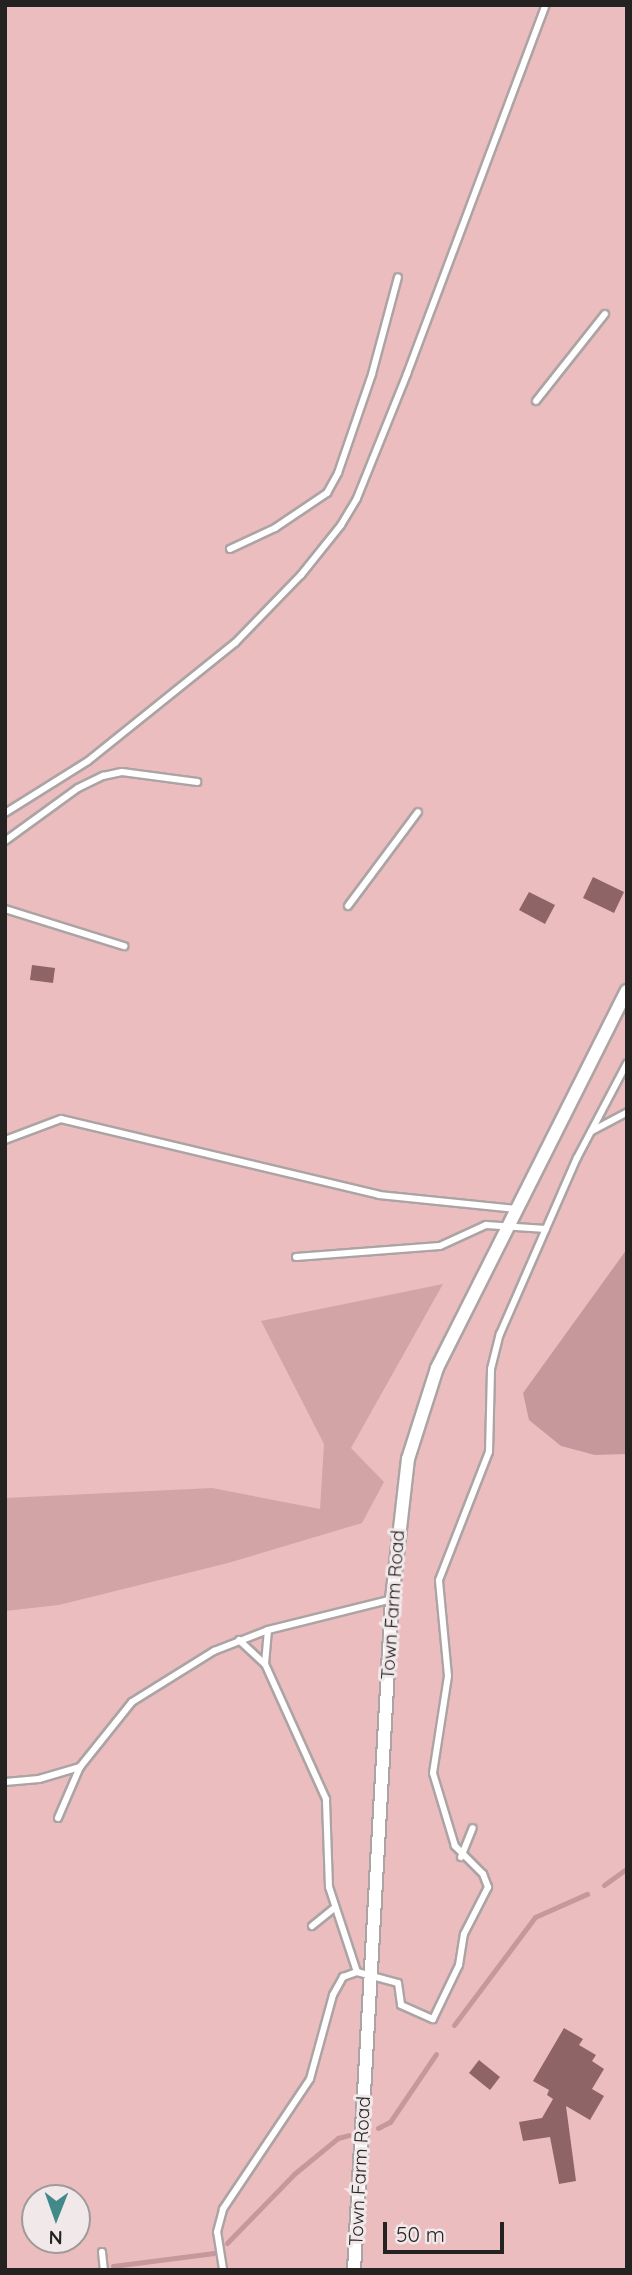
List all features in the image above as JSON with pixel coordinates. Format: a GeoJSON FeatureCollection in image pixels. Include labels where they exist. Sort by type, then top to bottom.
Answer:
{"type":"FeatureCollection","features":[{"type":"Feature","properties":{"kind":"street","name":"Town Farm Road"},"geometry":{"type":"LineString","coordinates":[[354,2270],[392,1599],[404,1481],[423,1407],[437,1368],[627,990]]}},
{"type":"Feature","properties":{"kind":"lane"},"geometry":{"type":"LineString","coordinates":[[5,813],[88,761],[235,643],[302,575],[341,525],[356,498],[416,350],[546,5]]}},
{"type":"Feature","properties":{"kind":"lane"},"geometry":{"type":"LineString","coordinates":[[230,549],[275,528],[327,493],[360,411],[398,277]]}},
{"type":"Feature","properties":{"kind":"lane"},"geometry":{"type":"LineString","coordinates":[[536,401],[605,314]]}},
{"type":"Feature","properties":{"kind":"lane"},"geometry":{"type":"LineString","coordinates":[[5,841],[78,788],[103,776],[122,772],[197,782]]}},
{"type":"Feature","properties":{"kind":"lane"},"geometry":{"type":"LineString","coordinates":[[348,906],[418,812]]}},
{"type":"Feature","properties":{"kind":"lane"},"geometry":{"type":"LineString","coordinates":[[5,909],[124,946]]}},
{"type":"Feature","properties":{"kind":"lane"},"geometry":{"type":"LineString","coordinates":[[223,2269],[217,2232],[223,2209],[305,2088],[333,1995],[343,1977],[357,1972],[398,1983],[401,2005],[433,2019],[459,1965],[464,1934],[488,1887],[483,1874],[461,1857],[438,1798],[433,1773],[448,1676],[439,1580],[489,1452],[491,1369],[500,1334],[591,1131],[627,1063]]}},
{"type":"Feature","properties":{"kind":"lane"},"geometry":{"type":"LineString","coordinates":[[591,1131],[627,1112]]}},
{"type":"Feature","properties":{"kind":"lane"},"geometry":{"type":"LineString","coordinates":[[5,1140],[61,1119],[379,1195],[516,1209]]}},
{"type":"Feature","properties":{"kind":"lane"},"geometry":{"type":"LineString","coordinates":[[296,1257],[440,1246],[486,1225],[509,1224],[546,1229]]}},
{"type":"Feature","properties":{"kind":"lane"},"geometry":{"type":"LineString","coordinates":[[58,1818],[80,1767],[116,1720],[149,1688],[239,1640],[268,1630],[392,1599]]}},
{"type":"Feature","properties":{"kind":"lane"},"geometry":{"type":"LineString","coordinates":[[265,1664],[268,1630]]}},
{"type":"Feature","properties":{"kind":"lane"},"geometry":{"type":"LineString","coordinates":[[239,1640],[265,1664],[326,1799],[334,1908],[357,1972]]}},
{"type":"Feature","properties":{"kind":"lane"},"geometry":{"type":"LineString","coordinates":[[5,1782],[39,1779],[80,1767]]}},
{"type":"Feature","properties":{"kind":"lane"},"geometry":{"type":"LineString","coordinates":[[461,1857],[473,1828]]}},
{"type":"Feature","properties":{"kind":"lane"},"geometry":{"type":"LineString","coordinates":[[312,1926],[334,1908]]}},
{"type":"Feature","properties":{"kind":"lane"},"geometry":{"type":"LineString","coordinates":[[102,2252],[104,2270]]}},
{"type":"Feature","properties":{"kind":"shaded area"},"geometry":{"type":"Polygon","coordinates":[[[5,5],[627,5],[627,2270],[5,2270],[5,5]]]}},
{"type":"Feature","properties":{"kind":"shaded area"},"geometry":{"type":"Polygon","coordinates":[[[627,1249],[627,1454],[595,1455],[561,1446],[529,1420],[523,1393],[627,1249]]]}},
{"type":"Feature","properties":{"kind":"shaded area"},"geometry":{"type":"Polygon","coordinates":[[[443,1284],[351,1448],[384,1482],[362,1523],[228,1563],[59,1605],[5,1611],[5,1498],[212,1488],[320,1509],[324,1444],[261,1321],[443,1284]]]}},
{"type":"Feature","properties":{"kind":"building"},"geometry":{"type":"Polygon","coordinates":[[[593,877],[624,892],[614,913],[583,898],[593,877]]]}},
{"type":"Feature","properties":{"kind":"building"},"geometry":{"type":"Polygon","coordinates":[[[529,892],[555,905],[545,924],[519,910],[529,892]]]}},
{"type":"Feature","properties":{"kind":"building"},"geometry":{"type":"Polygon","coordinates":[[[32,965],[55,968],[53,983],[30,980],[32,965]]]}},
{"type":"Feature","properties":{"kind":"building"},"geometry":{"type":"Polygon","coordinates":[[[564,2028],[583,2039],[579,2045],[596,2055],[592,2061],[604,2069],[592,2089],[604,2096],[590,2120],[566,2106],[576,2181],[559,2184],[550,2137],[523,2141],[519,2122],[542,2118],[553,2099],[547,2095],[549,2090],[533,2081],[564,2028]]]}},
{"type":"Feature","properties":{"kind":"building"},"geometry":{"type":"Polygon","coordinates":[[[479,2060],[500,2077],[490,2090],[469,2073],[479,2060]]]}},
{"type":"Feature","properties":{"kind":"waterway"},"geometry":{"type":"LineString","coordinates":[[604,1885],[627,1868]]}},
{"type":"Feature","properties":{"kind":"waterway"},"geometry":{"type":"LineString","coordinates":[[454,2025],[535,1917],[587,1894]]}},
{"type":"Feature","properties":{"kind":"waterway"},"geometry":{"type":"LineString","coordinates":[[378,2128],[390,2122],[436,2054]]}},
{"type":"Feature","properties":{"kind":"waterway"},"geometry":{"type":"LineString","coordinates":[[227,2243],[294,2174],[338,2138],[349,2135]]}},
{"type":"Feature","properties":{"kind":"waterway"},"geometry":{"type":"LineString","coordinates":[[113,2266],[214,2253]]}}]}
